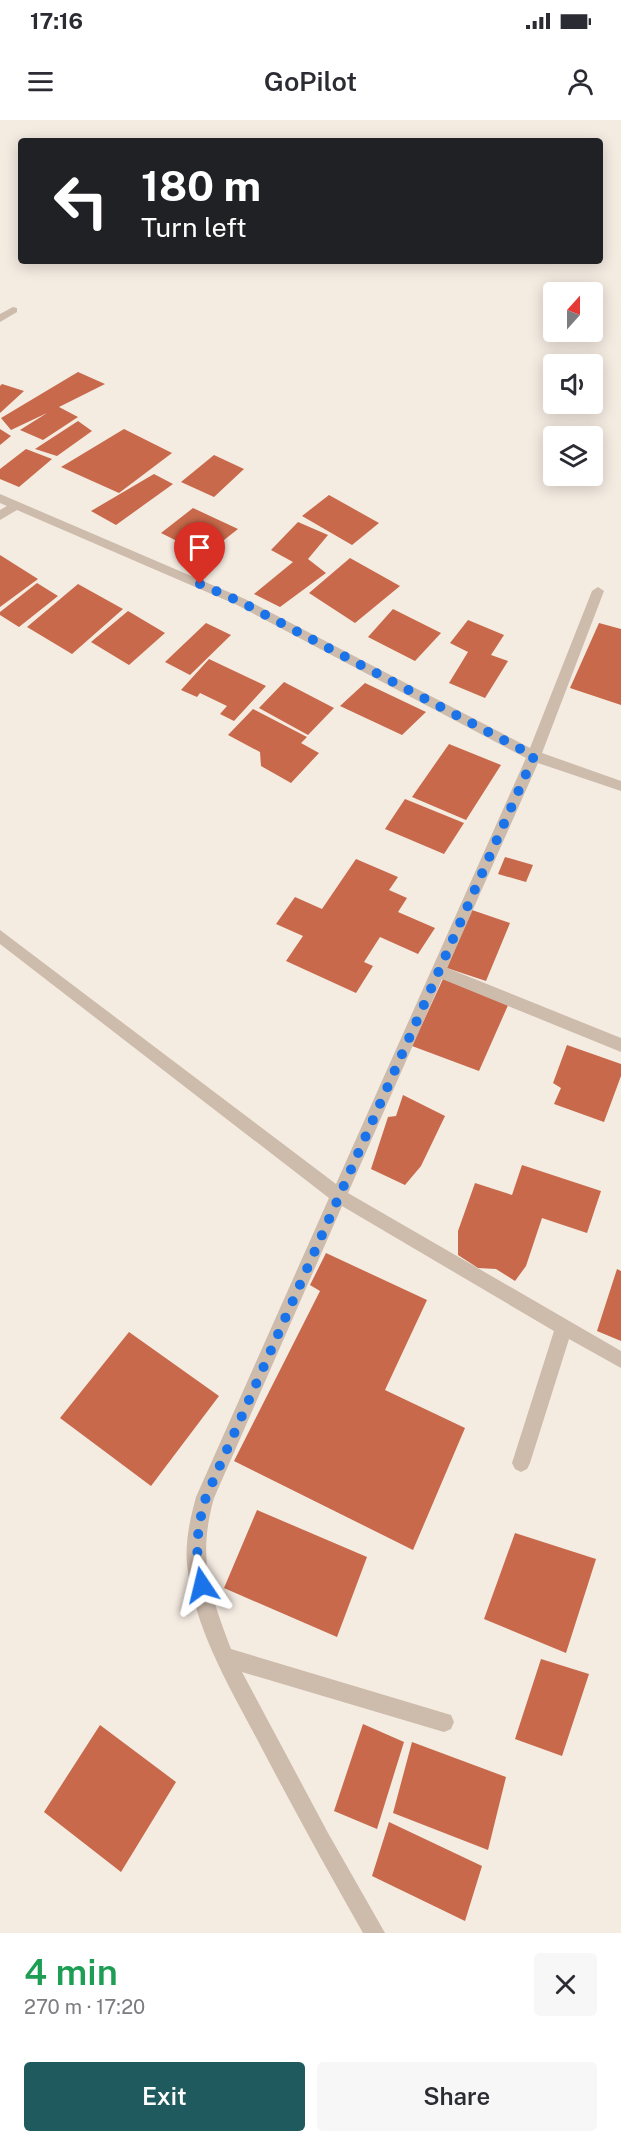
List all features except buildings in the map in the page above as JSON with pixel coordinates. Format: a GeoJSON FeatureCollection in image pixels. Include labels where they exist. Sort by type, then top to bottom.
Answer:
{"type":"FeatureCollection","features":[{"type":"Feature","properties":{"kind":"street"},"geometry":{"type":"LineString","coordinates":[[0,319],[13,310]]}},
{"type":"Feature","properties":{"kind":"street"},"geometry":{"type":"LineString","coordinates":[[0,498],[241,602],[534,756],[621,786]]}},
{"type":"Feature","properties":{"kind":"street"},"geometry":{"type":"LineString","coordinates":[[0,516],[16,505]]}},
{"type":"Feature","properties":{"kind":"street"},"geometry":{"type":"LineString","coordinates":[[375,1933],[321,1840],[224,1656],[213,1629],[196,1563],[198,1522],[206,1497],[534,756],[598,591]]}},
{"type":"Feature","properties":{"kind":"street"},"geometry":{"type":"LineString","coordinates":[[0,936],[339,1196],[621,1360]]}},
{"type":"Feature","properties":{"kind":"street"},"geometry":{"type":"LineString","coordinates":[[439,971],[621,1045]]}},
{"type":"Feature","properties":{"kind":"street"},"geometry":{"type":"LineString","coordinates":[[521,1463],[564,1327]]}},
{"type":"Feature","properties":{"kind":"street"},"geometry":{"type":"LineString","coordinates":[[224,1656],[444,1722]]}},
{"type":"Feature","properties":{"kind":"route"},"geometry":{"type":"LineString","coordinates":[[200,584],[241,602],[534,756],[206,1497],[198,1522],[196,1563],[202,1585]]}}]}
